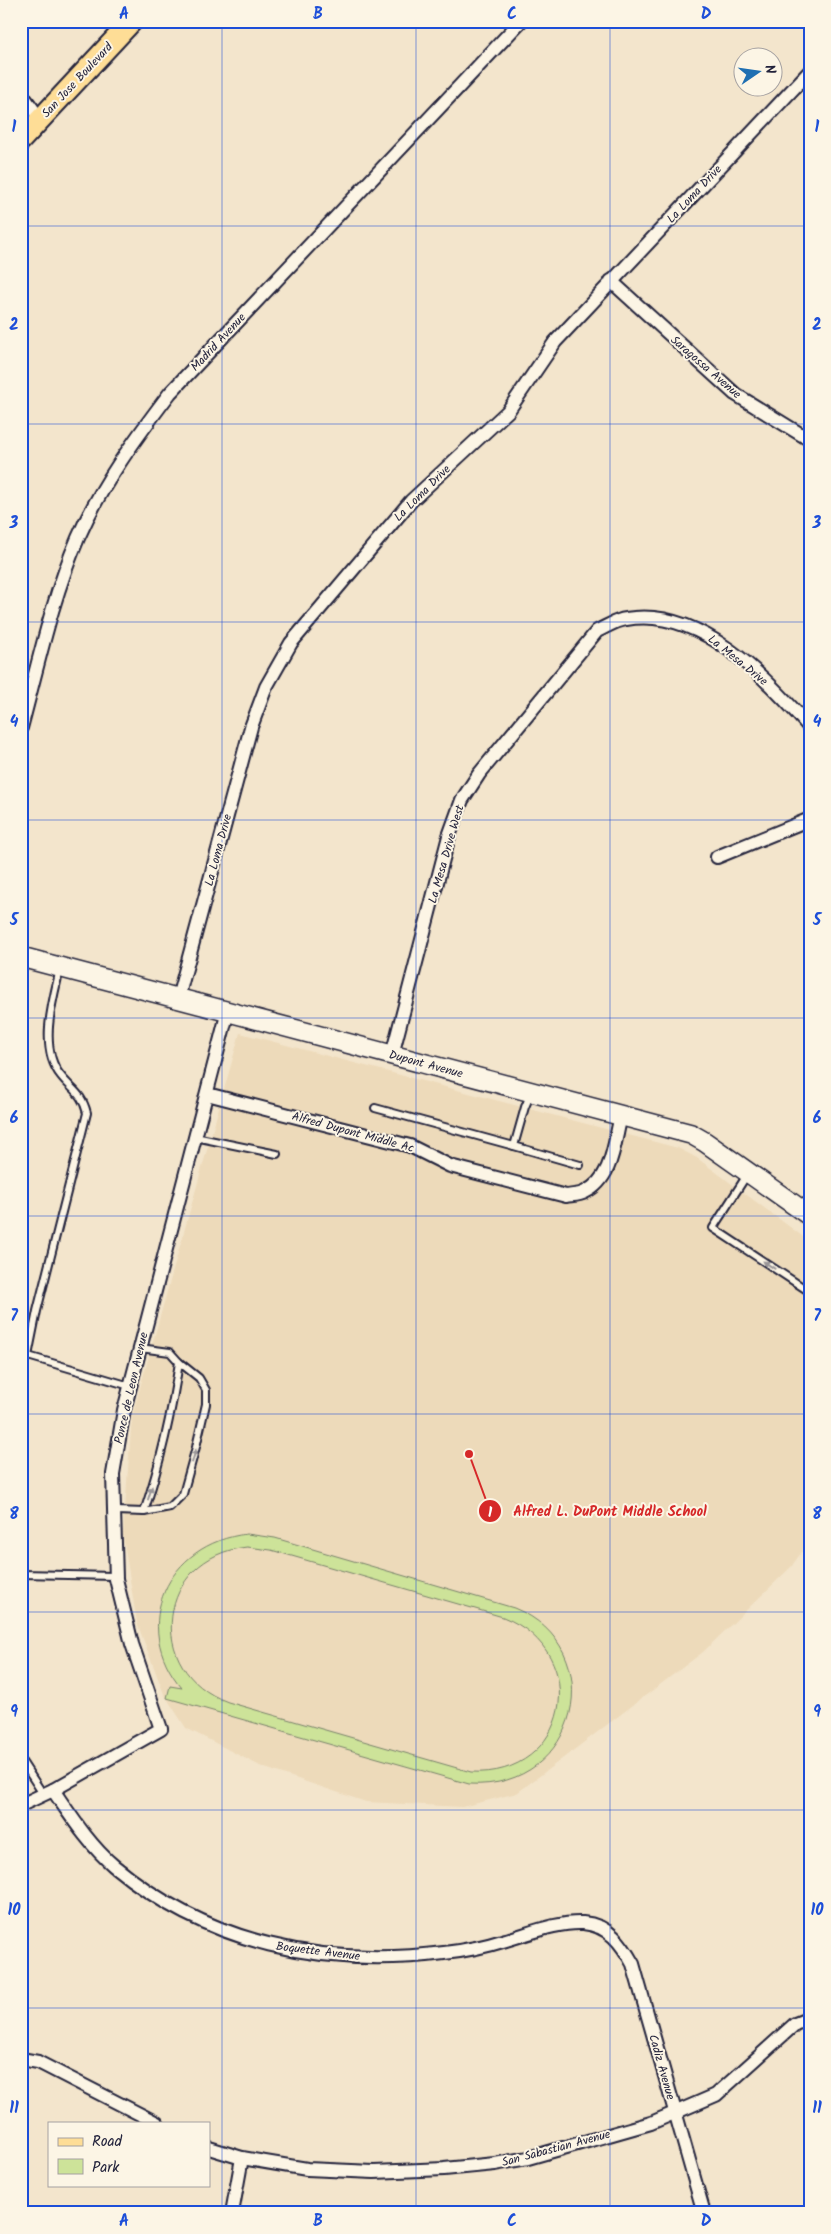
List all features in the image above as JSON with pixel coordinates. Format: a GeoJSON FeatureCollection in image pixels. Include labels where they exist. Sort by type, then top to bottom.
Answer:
{"type":"FeatureCollection","features":[{"type":"Feature","properties":{"kind":"main road","name":"San Jose Boulevard"},"geometry":{"type":"LineString","coordinates":[[21,140],[132,21]]}},
{"type":"Feature","properties":{"kind":"street","name":"Madrid Avenue"},"geometry":{"type":"LineString","coordinates":[[21,728],[58,590],[78,538],[107,480],[135,438],[170,393],[521,21]]}},
{"type":"Feature","properties":{"kind":"street","name":"La Loma Drive"},"geometry":{"type":"LineString","coordinates":[[178,998],[251,727],[266,687],[291,644],[411,501],[508,410],[555,342],[810,71]]}},
{"type":"Feature","properties":{"kind":"street"},"geometry":{"type":"LineString","coordinates":[[21,93],[40,119]]}},
{"type":"Feature","properties":{"kind":"street","name":"Saragossa Avenue"},"geometry":{"type":"LineString","coordinates":[[611,282],[735,394],[810,440]]}},
{"type":"Feature","properties":{"kind":"street","name":"La Mesa Drive"},"geometry":{"type":"LineString","coordinates":[[651,618],[678,622],[699,630],[722,644],[782,696],[810,728]]}},
{"type":"Feature","properties":{"kind":"street","name":"La Mesa Drive West"},"geometry":{"type":"LineString","coordinates":[[392,1055],[449,836],[462,800],[479,774],[597,631],[625,619],[651,618]]}},
{"type":"Feature","properties":{"kind":"street"},"geometry":{"type":"LineString","coordinates":[[717,857],[810,819]]}},
{"type":"Feature","properties":{"kind":"street","name":"Dupont Avenue"},"geometry":{"type":"LineString","coordinates":[[21,957],[691,1134],[810,1216]]}},
{"type":"Feature","properties":{"kind":"street","name":"Ponce de Leon Avenue"},"geometry":{"type":"LineString","coordinates":[[21,1805],[161,1729],[132,1644],[116,1576],[116,1511],[113,1474],[124,1410],[228,1012]]}},
{"type":"Feature","properties":{"kind":"street","name":"Alfred Dupont Middle Ac"},"geometry":{"type":"LineString","coordinates":[[207,1094],[410,1146],[450,1166],[566,1196],[585,1192],[600,1181],[609,1165],[621,1116]]}},
{"type":"Feature","properties":{"kind":"street","name":"Boquette Avenue"},"geometry":{"type":"LineString","coordinates":[[48,1792],[113,1865],[150,1893],[189,1916],[235,1935],[285,1949],[340,1956],[391,1957],[444,1953],[504,1941],[553,1926],[584,1923],[605,1930]]}},
{"type":"Feature","properties":{"kind":"street","name":"Cadiz Avenue"},"geometry":{"type":"LineString","coordinates":[[605,1930],[621,1942],[633,1964],[704,2213]]}},
{"type":"Feature","properties":{"kind":"street","name":"San Sabastian Avenue"},"geometry":{"type":"LineString","coordinates":[[210,2148],[242,2158],[307,2169],[374,2172],[444,2169],[528,2158],[651,2123],[716,2095],[733,2082],[796,2024],[810,2018]]}},
{"type":"Feature","properties":{"kind":"street"},"geometry":{"type":"LineString","coordinates":[[21,2059],[38,2062],[155,2122]]}},
{"type":"Feature","properties":{"kind":"street"},"geometry":{"type":"LineString","coordinates":[[232,2213],[242,2158]]}},
{"type":"Feature","properties":{"kind":"lane"},"geometry":{"type":"LineString","coordinates":[[60,967],[48,1023],[52,1058],[59,1074],[84,1100],[87,1113],[37,1311],[28,1356],[130,1386]]}},
{"type":"Feature","properties":{"kind":"lane"},"geometry":{"type":"LineString","coordinates":[[514,1146],[525,1108],[532,1092]]}},
{"type":"Feature","properties":{"kind":"lane"},"geometry":{"type":"LineString","coordinates":[[375,1108],[580,1165]]}},
{"type":"Feature","properties":{"kind":"lane"},"geometry":{"type":"LineString","coordinates":[[195,1137],[277,1154]]}},
{"type":"Feature","properties":{"kind":"lane"},"geometry":{"type":"LineString","coordinates":[[749,1173],[713,1228],[810,1292]]}},
{"type":"Feature","properties":{"kind":"lane"},"geometry":{"type":"LineString","coordinates":[[116,1511],[144,1512],[170,1507],[183,1494],[206,1404],[206,1390],[199,1378],[170,1352],[140,1348]]}},
{"type":"Feature","properties":{"kind":"lane"},"geometry":{"type":"LineString","coordinates":[[144,1512],[156,1469],[179,1362]]}},
{"type":"Feature","properties":{"kind":"lane"},"geometry":{"type":"LineString","coordinates":[[21,1574],[116,1576]]}},
{"type":"Feature","properties":{"kind":"lane"},"geometry":{"type":"LineString","coordinates":[[21,1760],[48,1792]]}},
{"type":"Feature","properties":{"kind":"shaded area"},"geometry":{"type":"Polygon","coordinates":[[[240,1033],[678,1148],[697,1158],[810,1242],[810,1540],[791,1567],[703,1652],[517,1793],[462,1807],[366,1802],[262,1767],[186,1728],[164,1694],[137,1623],[123,1536],[132,1416],[240,1033]]]}},
{"type":"Feature","properties":{"kind":"green space"},"geometry":{"type":"Polygon","coordinates":[[[247,1534],[275,1538],[514,1608],[545,1627],[564,1653],[572,1683],[570,1713],[558,1742],[537,1765],[507,1780],[469,1784],[167,1698],[170,1686],[182,1688],[166,1664],[159,1639],[158,1614],[165,1591],[177,1570],[196,1553],[219,1541],[247,1534]],[[247,1547],[217,1555],[194,1571],[179,1592],[172,1616],[173,1642],[182,1666],[201,1687],[228,1702],[471,1772],[504,1769],[530,1755],[548,1735],[558,1710],[559,1683],[550,1657],[532,1634],[503,1617],[271,1550],[247,1547]]]}},
{"type":"Feature","properties":{"kind":"place","name":"Alfred L. DuPont Middle School"},"geometry":{"type":"Point","coordinates":[469,1454]}}]}
